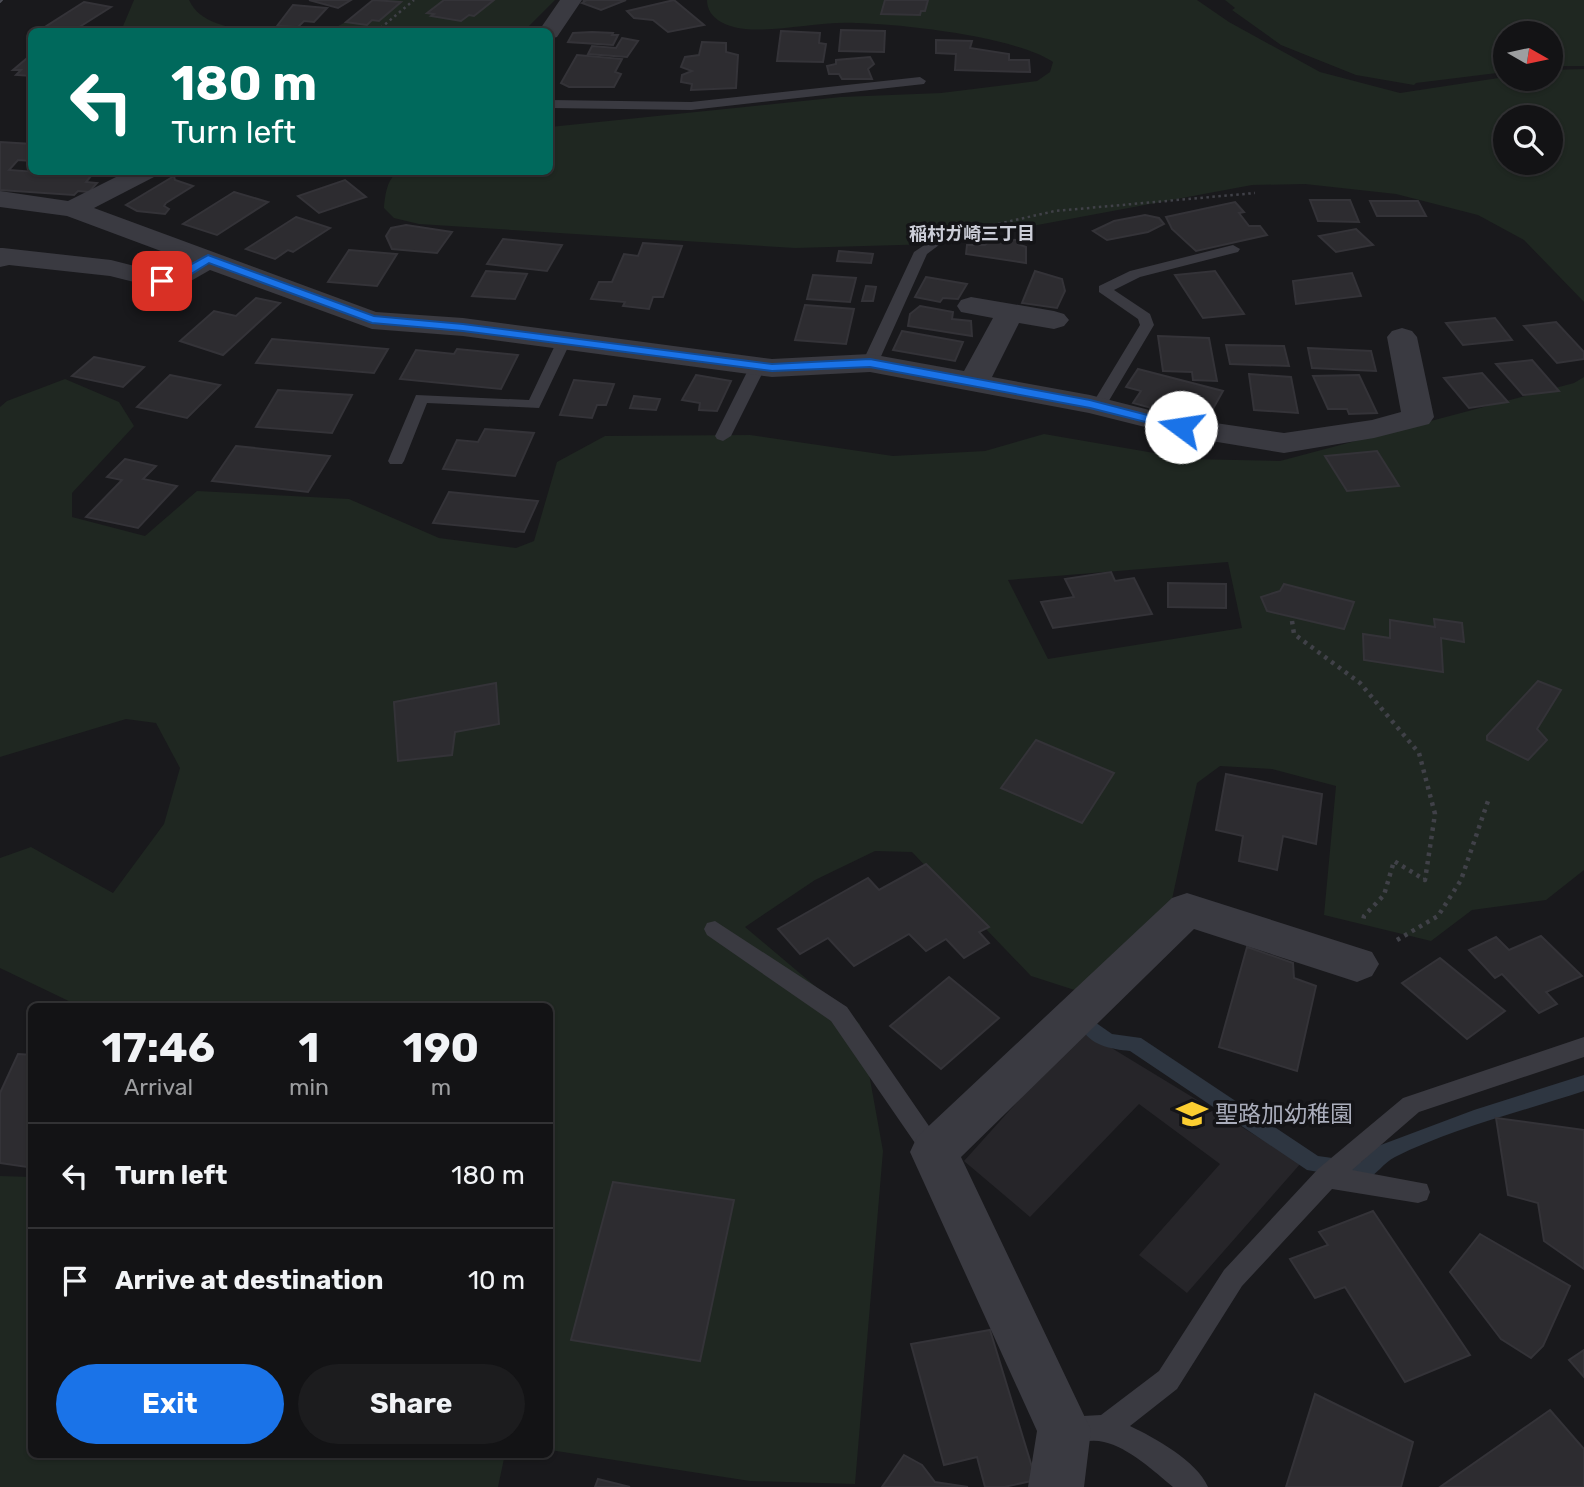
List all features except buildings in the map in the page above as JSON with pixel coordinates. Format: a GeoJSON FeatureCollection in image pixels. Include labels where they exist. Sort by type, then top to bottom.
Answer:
{"type":"FeatureCollection","features":[{"type":"Feature","properties":{"kind":"street"},"geometry":{"type":"LineString","coordinates":[[552,28],[571,0]]}},
{"type":"Feature","properties":{"kind":"street"},"geometry":{"type":"LineString","coordinates":[[72,209],[139,175]]}},
{"type":"Feature","properties":{"kind":"street"},"geometry":{"type":"LineString","coordinates":[[0,199],[72,209],[372,320],[463,327],[758,366],[870,363],[1098,406],[1181,427],[1284,443],[1374,429],[1418,417],[1402,337]]}},
{"type":"Feature","properties":{"kind":"street"},"geometry":{"type":"LineString","coordinates":[[0,259],[3,256],[111,268],[162,281],[172,280],[208,258]]}},
{"type":"Feature","properties":{"kind":"street"},"geometry":{"type":"LineString","coordinates":[[971,306],[1054,320]]}},
{"type":"Feature","properties":{"kind":"street"},"geometry":{"type":"LineString","coordinates":[[974,382],[1010,313]]}},
{"type":"Feature","properties":{"kind":"street"},"geometry":{"type":"LineString","coordinates":[[1056,1487],[1085,1429],[934,1152],[1187,910],[1357,964]]}},
{"type":"Feature","properties":{"kind":"lane"},"geometry":{"type":"LineString","coordinates":[[553,104],[691,106],[920,81]]}},
{"type":"Feature","properties":{"kind":"lane"},"geometry":{"type":"LineString","coordinates":[[870,363],[921,252],[944,236]]}},
{"type":"Feature","properties":{"kind":"lane"},"geometry":{"type":"LineString","coordinates":[[1098,406],[1147,325],[1145,317],[1104,289],[1135,274],[1233,249]]}},
{"type":"Feature","properties":{"kind":"lane"},"geometry":{"type":"LineString","coordinates":[[396,461],[421,398],[534,405],[564,341]]}},
{"type":"Feature","properties":{"kind":"lane"},"geometry":{"type":"LineString","coordinates":[[723,436],[758,366]]}},
{"type":"Feature","properties":{"kind":"lane"},"geometry":{"type":"LineString","coordinates":[[715,929],[839,1014],[934,1152]]}},
{"type":"Feature","properties":{"kind":"lane"},"geometry":{"type":"LineString","coordinates":[[1085,1429],[1168,1380],[1233,1278],[1335,1169],[1411,1105],[1584,1047]]}},
{"type":"Feature","properties":{"kind":"lane"},"geometry":{"type":"LineString","coordinates":[[1335,1169],[1418,1192]]}},
{"type":"Feature","properties":{"kind":"lane"},"geometry":{"type":"LineString","coordinates":[[1085,1429],[1151,1451],[1194,1487]]}},
{"type":"Feature","properties":{"kind":"path"},"geometry":{"type":"LineString","coordinates":[[381,28],[414,0]]}},
{"type":"Feature","properties":{"kind":"path"},"geometry":{"type":"LineString","coordinates":[[944,236],[1055,211],[1255,193]]}},
{"type":"Feature","properties":{"kind":"path"},"geometry":{"type":"LineString","coordinates":[[1292,621],[1294,634],[1360,683],[1419,753],[1435,814],[1426,880],[1394,862],[1384,895],[1364,916],[1357,964]]}},
{"type":"Feature","properties":{"kind":"path"},"geometry":{"type":"LineString","coordinates":[[1357,964],[1438,916],[1461,880],[1489,798]]}},
{"type":"Feature","properties":{"kind":"shaded area"},"geometry":{"type":"Polygon","coordinates":[[[134,0],[189,0],[200,14],[208,19],[236,28],[122,28],[134,0]]]}},
{"type":"Feature","properties":{"kind":"shaded area"},"geometry":{"type":"Polygon","coordinates":[[[387,0],[555,0],[527,28],[334,28],[387,0]]]}},
{"type":"Feature","properties":{"kind":"shaded area"},"geometry":{"type":"Polygon","coordinates":[[[707,0],[1197,0],[1229,22],[1320,72],[1400,93],[1493,79],[1493,91],[1563,91],[1563,70],[1584,69],[1584,302],[1524,240],[1478,215],[1396,194],[1305,184],[1252,185],[935,244],[795,248],[419,224],[394,218],[384,208],[389,183],[394,175],[553,175],[553,127],[841,97],[941,93],[1037,81],[1050,72],[1053,62],[1036,53],[987,39],[902,26],[842,23],[759,30],[738,28],[714,17],[707,0]]]}},
{"type":"Feature","properties":{"kind":"shaded area"},"geometry":{"type":"Polygon","coordinates":[[[1225,0],[1584,0],[1584,66],[1563,66],[1563,21],[1493,21],[1493,73],[1414,85],[1356,75],[1281,45],[1232,10],[1235,8],[1225,0]]]}},
{"type":"Feature","properties":{"kind":"shaded area"},"geometry":{"type":"Polygon","coordinates":[[[1584,377],[1584,870],[1546,900],[1472,910],[1431,941],[1324,915],[1336,786],[1272,769],[1220,766],[1197,783],[1168,918],[1084,993],[1031,976],[912,852],[875,851],[815,880],[745,927],[860,1024],[883,1151],[855,1484],[750,1481],[553,1450],[553,1003],[73,1003],[0,968],[0,858],[31,847],[113,893],[164,824],[180,768],[156,723],[126,719],[0,757],[0,407],[7,401],[65,379],[119,402],[134,426],[72,493],[72,517],[145,536],[197,491],[349,499],[439,538],[516,548],[534,541],[557,462],[605,436],[750,435],[893,456],[985,451],[1044,434],[1189,459],[1280,461],[1574,383],[1584,377]],[[1228,562],[1008,580],[1048,659],[1242,628],[1228,562]]]}},
{"type":"Feature","properties":{"kind":"shaded area"},"geometry":{"type":"Polygon","coordinates":[[[1082,1030],[1301,1163],[1187,1293],[1139,1255],[1220,1164],[1139,1104],[1030,1217],[964,1161],[1082,1030]]]}},
{"type":"Feature","properties":{"kind":"shaded area"},"geometry":{"type":"Polygon","coordinates":[[[0,1176],[28,1177],[28,1458],[504,1458],[498,1487],[0,1487],[0,1176]]]}},
{"type":"Feature","properties":{"kind":"waterway"},"geometry":{"type":"LineString","coordinates":[[1089,1026],[1108,1041],[1134,1044],[1314,1164],[1365,1171],[1385,1152],[1474,1118],[1584,1083]]}},
{"type":"Feature","properties":{"kind":"place","name":"聖路加幼稚園"},"geometry":{"type":"Point","coordinates":[1192,1114]}},
{"type":"Feature","properties":{"kind":"district","name":"稲村ガ崎三丁目"},"geometry":{"type":"Point","coordinates":[972,234]}},
{"type":"Feature","properties":{"kind":"route"},"geometry":{"type":"LineString","coordinates":[[162,281],[172,280],[208,258],[372,320],[463,327],[772,368],[870,363],[1090,404],[1181,427]]}}]}
